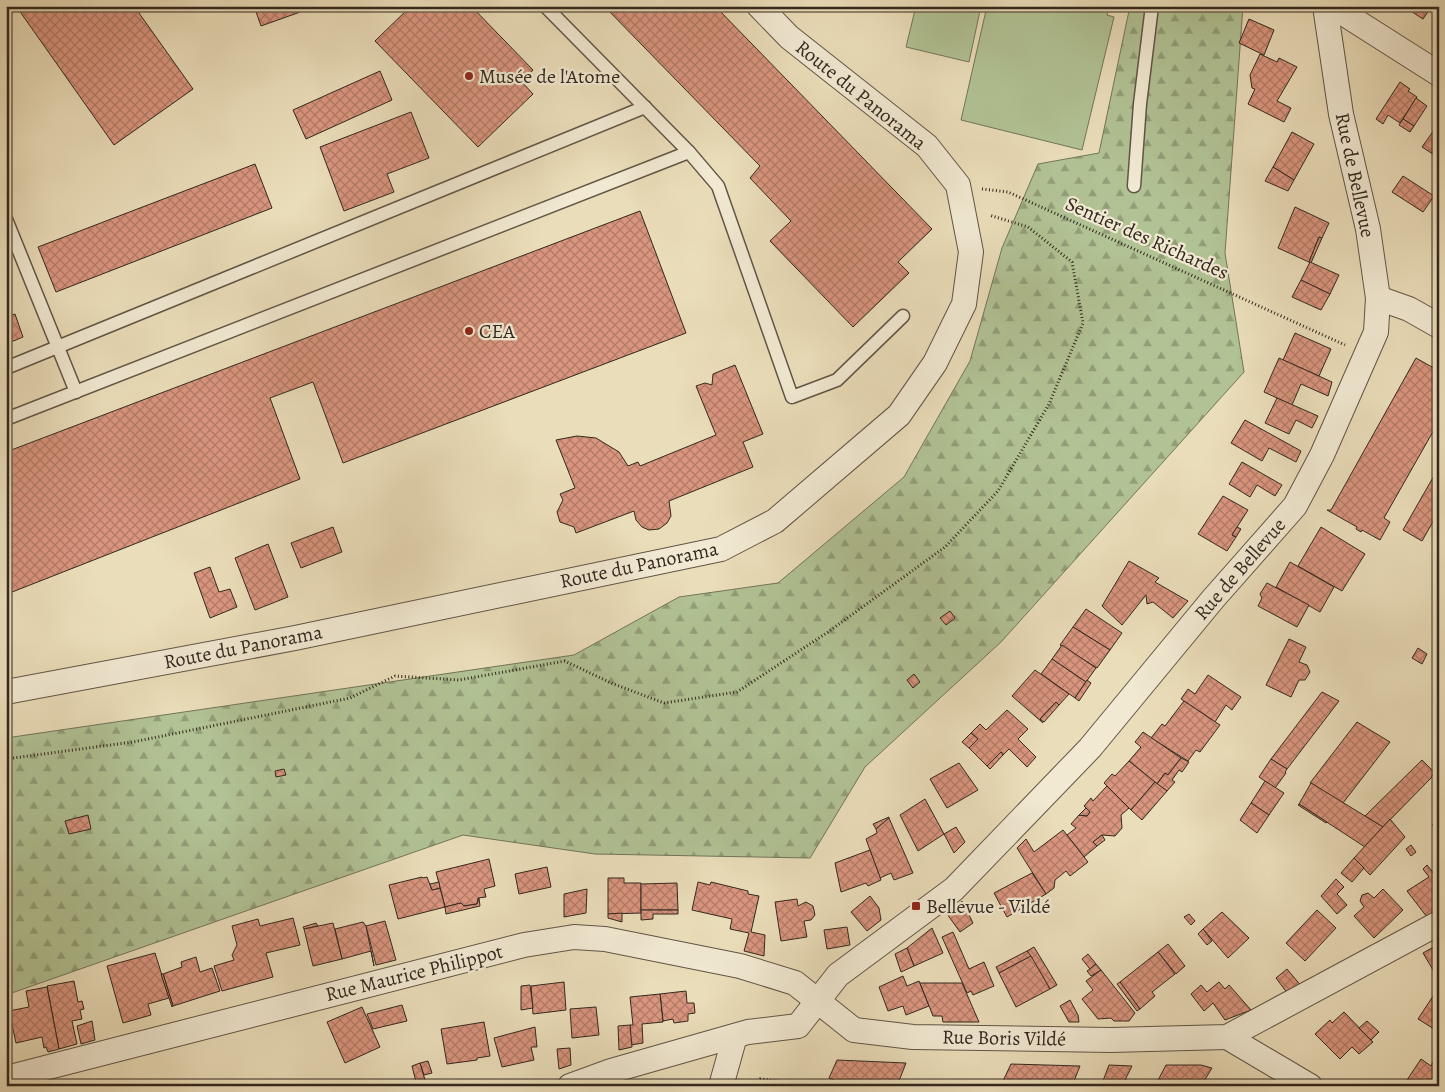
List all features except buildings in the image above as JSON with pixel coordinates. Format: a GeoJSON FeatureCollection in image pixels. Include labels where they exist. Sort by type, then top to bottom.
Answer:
{"type":"FeatureCollection","features":[{"type":"Feature","properties":{"kind":"street","name":"Route du Panorama"},"geometry":{"type":"LineString","coordinates":[[6,692],[295,638],[721,548],[775,521],[898,415],[935,362],[964,304],[971,252],[958,185],[927,146],[789,37],[758,6]]}},
{"type":"Feature","properties":{"kind":"street","name":"Rue de Bellevue"},"geometry":{"type":"LineString","coordinates":[[819,1002],[838,976],[954,889],[1084,755],[1213,599],[1295,506],[1322,455],[1376,332],[1378,298],[1368,229],[1341,114],[1325,6]]}},
{"type":"Feature","properties":{"kind":"street"},"geometry":{"type":"LineString","coordinates":[[1332,6],[1439,74]]}},
{"type":"Feature","properties":{"kind":"street"},"geometry":{"type":"LineString","coordinates":[[1378,298],[1409,309],[1439,326]]}},
{"type":"Feature","properties":{"kind":"street","name":"Rue Boris Vildé"},"geometry":{"type":"LineString","coordinates":[[819,1002],[854,1030],[914,1037],[1112,1040],[1227,1037],[1439,923]]}},
{"type":"Feature","properties":{"kind":"street","name":"Rue Maurice Philippot"},"geometry":{"type":"LineString","coordinates":[[6,1078],[515,947],[574,937],[605,939],[749,969],[795,983],[819,1002]]}},
{"type":"Feature","properties":{"kind":"street"},"geometry":{"type":"LineString","coordinates":[[570,1086],[611,1071],[735,1036],[798,1026],[819,1002]]}},
{"type":"Feature","properties":{"kind":"street"},"geometry":{"type":"LineString","coordinates":[[721,1086],[735,1036]]}},
{"type":"Feature","properties":{"kind":"street"},"geometry":{"type":"LineString","coordinates":[[1227,1037],[1310,1086]]}},
{"type":"Feature","properties":{"kind":"lane"},"geometry":{"type":"LineString","coordinates":[[545,6],[689,152],[718,186],[792,397],[837,380],[903,316]]}},
{"type":"Feature","properties":{"kind":"lane"},"geometry":{"type":"LineString","coordinates":[[1134,186],[1140,104],[1152,6]]}},
{"type":"Feature","properties":{"kind":"lane"},"geometry":{"type":"LineString","coordinates":[[6,368],[645,107]]}},
{"type":"Feature","properties":{"kind":"lane"},"geometry":{"type":"LineString","coordinates":[[6,419],[689,152]]}},
{"type":"Feature","properties":{"kind":"lane"},"geometry":{"type":"LineString","coordinates":[[6,219],[76,392]]}},
{"type":"Feature","properties":{"kind":"path","name":"Sentier des Richardes"},"geometry":{"type":"LineString","coordinates":[[958,185],[1008,192],[1320,332]]}},
{"type":"Feature","properties":{"kind":"path"},"geometry":{"type":"LineString","coordinates":[[752,1086],[760,1079],[779,1079],[789,1082],[791,1086]]}},
{"type":"Feature","properties":{"kind":"green space"},"geometry":{"type":"Polygon","coordinates":[[[916,6],[981,6],[969,62],[906,47],[916,6]]]}},
{"type":"Feature","properties":{"kind":"green space"},"geometry":{"type":"Polygon","coordinates":[[[987,6],[1109,6],[1107,15],[1114,17],[1082,150],[961,120],[987,6]]]}},
{"type":"Feature","properties":{"kind":"green space"},"geometry":{"type":"Polygon","coordinates":[[[1130,6],[1243,6],[1225,253],[1244,372],[1001,642],[865,767],[810,858],[595,854],[463,835],[6,995],[6,738],[574,655],[679,597],[778,583],[904,477],[970,361],[1002,248],[1038,164],[1099,153],[1130,6]]]}},
{"type":"Feature","properties":{"kind":"place","name":"Musée de l'Atome"},"geometry":{"type":"Point","coordinates":[469,76]}},
{"type":"Feature","properties":{"kind":"place","name":"CEA"},"geometry":{"type":"Point","coordinates":[469,331]}},
{"type":"Feature","properties":{"kind":"place","name":"Bellevue - Vildé"},"geometry":{"type":"Point","coordinates":[916,906]}}]}
